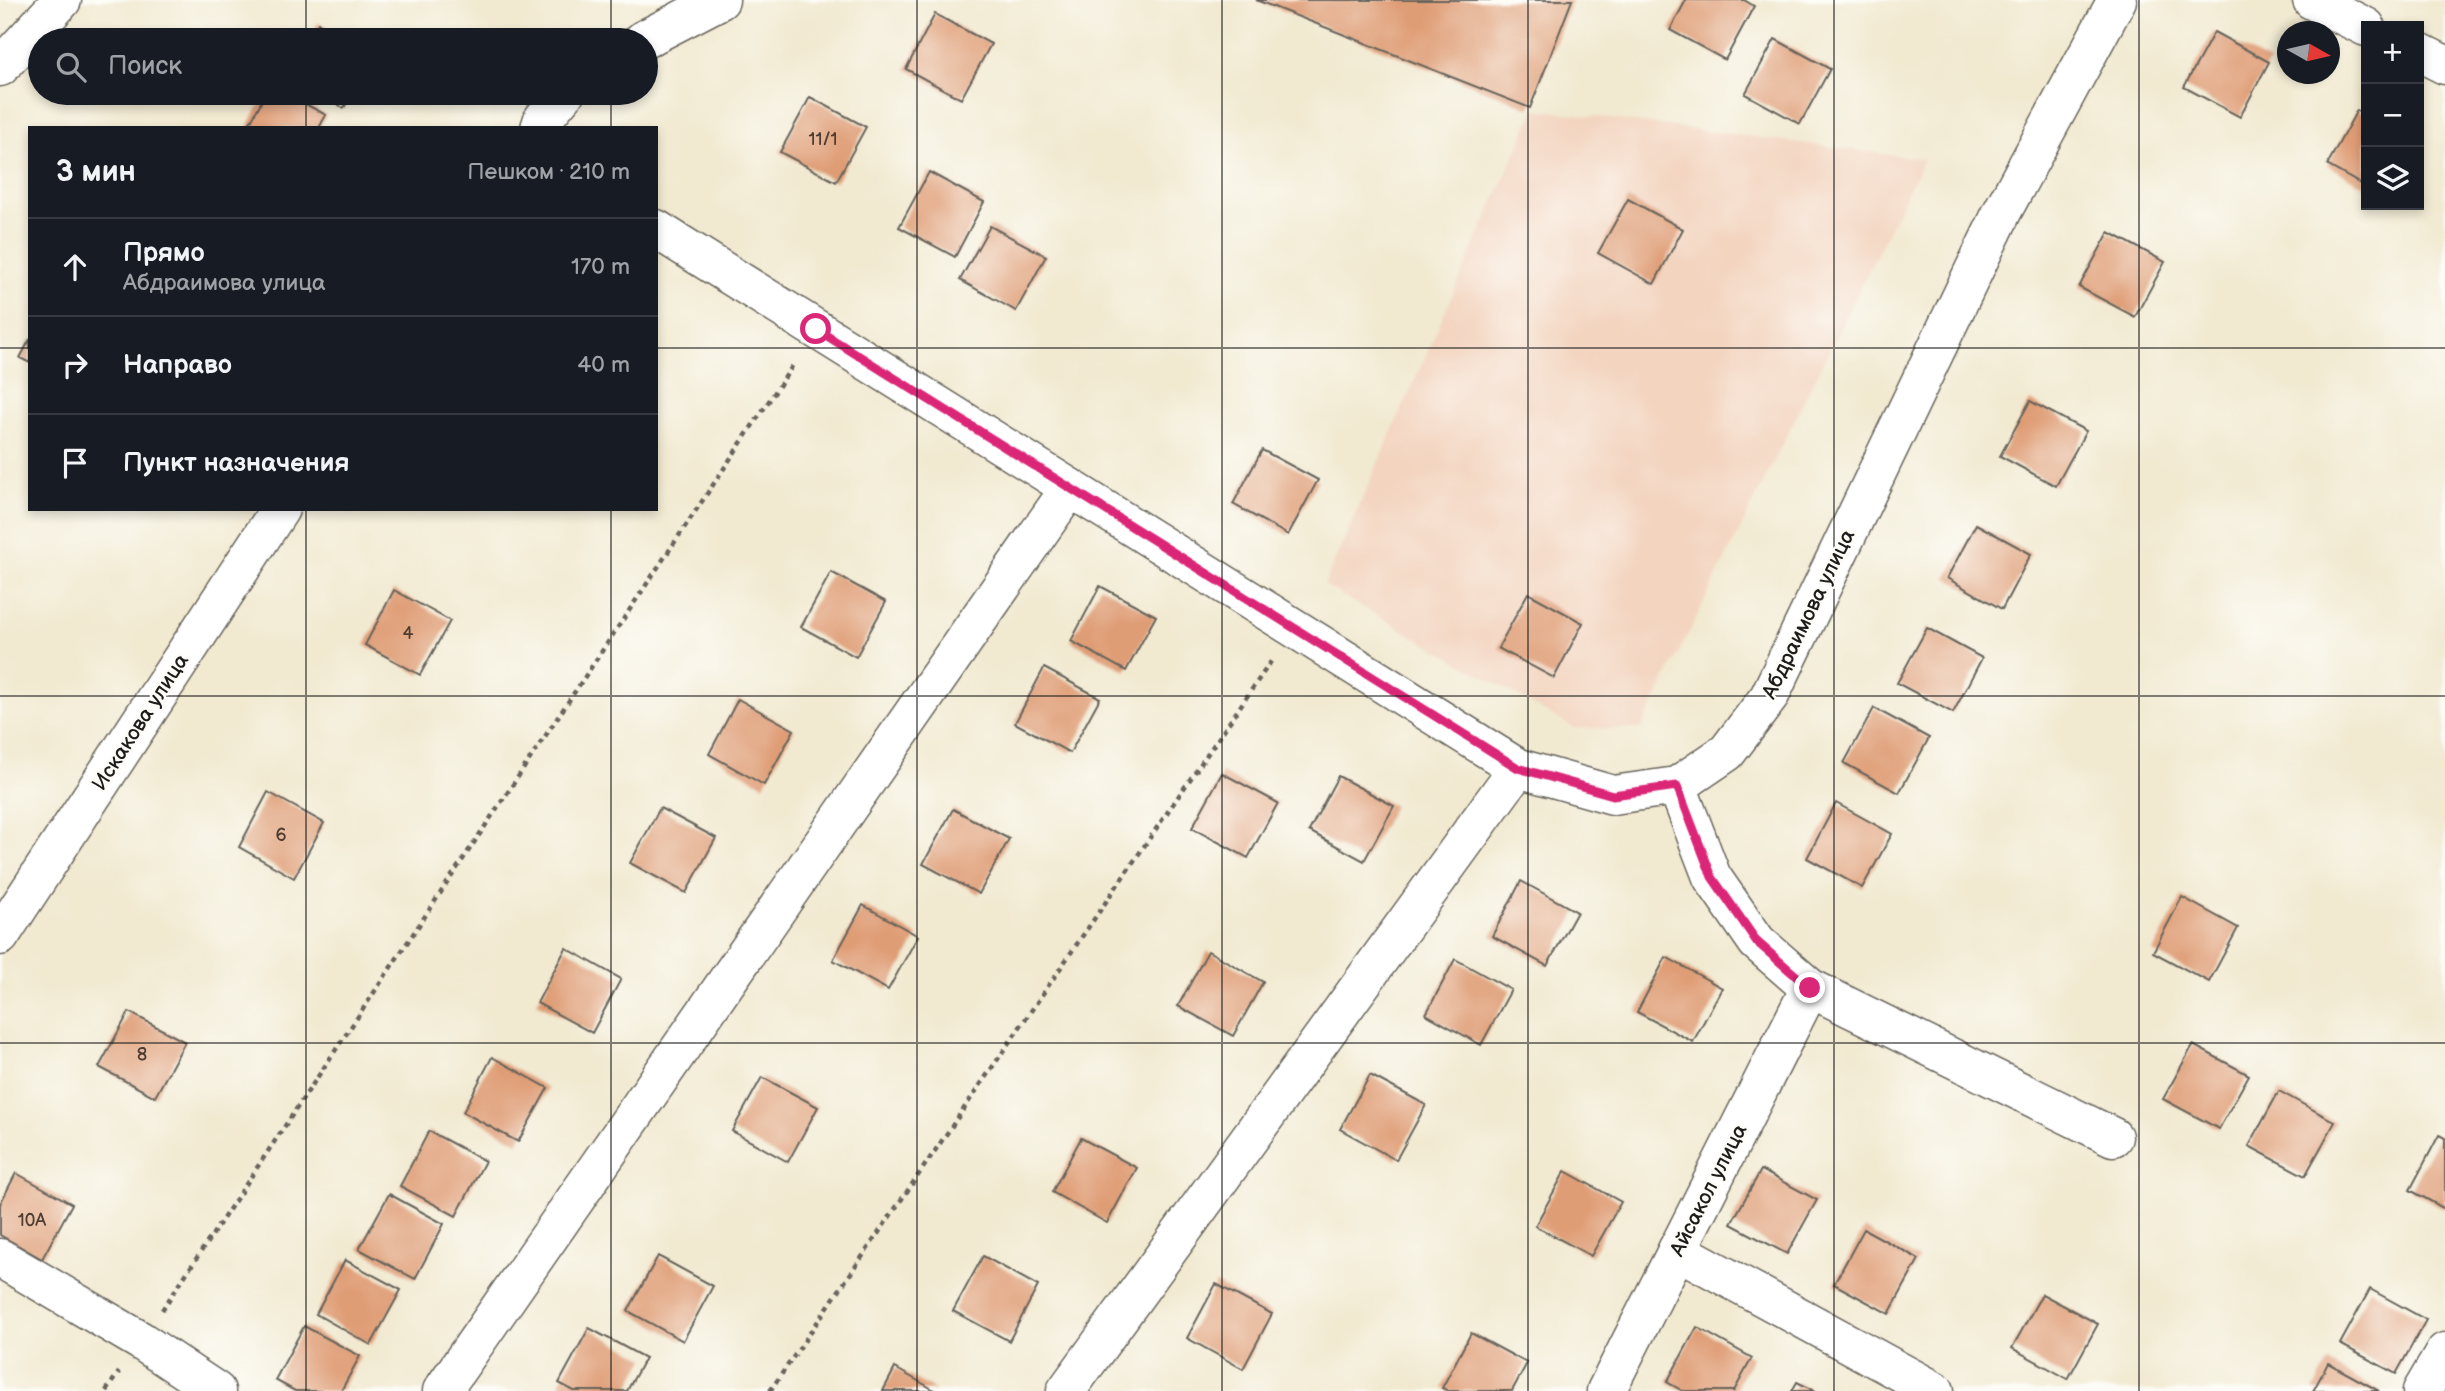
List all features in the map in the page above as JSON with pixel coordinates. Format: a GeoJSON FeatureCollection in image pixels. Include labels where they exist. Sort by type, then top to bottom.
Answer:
{"type":"FeatureCollection","features":[{"type":"Feature","properties":{"kind":"street"},"geometry":{"type":"LineString","coordinates":[[36,28],[62,0]]}},
{"type":"Feature","properties":{"kind":"street"},"geometry":{"type":"LineString","coordinates":[[658,32],[720,0]]}},
{"type":"Feature","properties":{"kind":"street","name":"Абдраимова улица"},"geometry":{"type":"LineString","coordinates":[[658,230],[1518,768],[1613,795],[1677,786],[1727,752],[1769,697],[2003,210],[2118,0]]}},
{"type":"Feature","properties":{"kind":"street"},"geometry":{"type":"LineString","coordinates":[[2312,0],[2361,24]]}},
{"type":"Feature","properties":{"kind":"street"},"geometry":{"type":"LineString","coordinates":[[0,67],[28,37]]}},
{"type":"Feature","properties":{"kind":"street"},"geometry":{"type":"LineString","coordinates":[[2424,54],[2445,65]]}},
{"type":"Feature","properties":{"kind":"street"},"geometry":{"type":"LineString","coordinates":[[541,126],[555,105]]}},
{"type":"Feature","properties":{"kind":"street"},"geometry":{"type":"LineString","coordinates":[[442,1391],[1070,488]]}},
{"type":"Feature","properties":{"kind":"street","name":"Искакова улица"},"geometry":{"type":"LineString","coordinates":[[0,936],[279,511]]}},
{"type":"Feature","properties":{"kind":"street"},"geometry":{"type":"LineString","coordinates":[[1066,1391],[1518,768]]}},
{"type":"Feature","properties":{"kind":"street"},"geometry":{"type":"LineString","coordinates":[[1677,786],[1712,877],[1757,942],[1810,988],[2113,1137]]}},
{"type":"Feature","properties":{"kind":"street","name":"Айсакол улица"},"geometry":{"type":"LineString","coordinates":[[1606,1391],[1810,988]]}},
{"type":"Feature","properties":{"kind":"street"},"geometry":{"type":"LineString","coordinates":[[1677,1250],[1935,1391]]}},
{"type":"Feature","properties":{"kind":"street"},"geometry":{"type":"LineString","coordinates":[[0,1258],[141,1341],[216,1391]]}},
{"type":"Feature","properties":{"kind":"street"},"geometry":{"type":"LineString","coordinates":[[2422,1391],[2445,1352]]}},
{"type":"Feature","properties":{"kind":"path"},"geometry":{"type":"LineString","coordinates":[[106,1391],[816,329]]}},
{"type":"Feature","properties":{"kind":"path"},"geometry":{"type":"LineString","coordinates":[[770,1391],[1294,628]]}},
{"type":"Feature","properties":{"kind":"shaded area"},"geometry":{"type":"Polygon","coordinates":[[[1535,109],[1924,159],[1641,729],[1574,728],[1324,585],[1535,109]]]}},
{"type":"Feature","properties":{"kind":"building"},"geometry":{"type":"Polygon","coordinates":[[[1256,0],[1572,0],[1530,108],[1256,0]]]}},
{"type":"Feature","properties":{"kind":"building"},"geometry":{"type":"Polygon","coordinates":[[[1686,0],[1744,0],[1754,6],[1725,60],[1670,30],[1686,0]]]}},
{"type":"Feature","properties":{"kind":"building"},"geometry":{"type":"Polygon","coordinates":[[[935,14],[991,44],[961,99],[906,69],[935,14]]]}},
{"type":"Feature","properties":{"kind":"building"},"geometry":{"type":"Polygon","coordinates":[[[318,23],[328,28],[315,28],[318,23]]]}},
{"type":"Feature","properties":{"kind":"building"},"geometry":{"type":"Polygon","coordinates":[[[2214,32],[2269,62],[2240,117],[2184,87],[2214,32]]]}},
{"type":"Feature","properties":{"kind":"building"},"geometry":{"type":"Polygon","coordinates":[[[1775,39],[1830,69],[1800,124],[1745,94],[1775,39]]]}},
{"type":"Feature","properties":{"kind":"building"},"geometry":{"type":"Polygon","coordinates":[[[810,97],[866,127],[836,182],[780,152],[810,97]]]}},
{"type":"Feature","properties":{"kind":"building"},"geometry":{"type":"Polygon","coordinates":[[[259,105],[307,105],[326,115],[320,126],[248,126],[259,105]]]}},
{"type":"Feature","properties":{"kind":"building"},"geometry":{"type":"Polygon","coordinates":[[[2357,110],[2361,112],[2361,184],[2327,165],[2357,110]]]}},
{"type":"Feature","properties":{"kind":"building"},"geometry":{"type":"Polygon","coordinates":[[[929,172],[984,202],[955,257],[899,227],[929,172]]]}},
{"type":"Feature","properties":{"kind":"building"},"geometry":{"type":"Polygon","coordinates":[[[1628,199],[1683,229],[1654,284],[1598,253],[1628,199]]]}},
{"type":"Feature","properties":{"kind":"building"},"geometry":{"type":"Polygon","coordinates":[[[990,226],[1046,256],[1016,311],[960,280],[990,226]]]}},
{"type":"Feature","properties":{"kind":"building"},"geometry":{"type":"Polygon","coordinates":[[[2109,232],[2165,262],[2135,317],[2079,287],[2109,232]]]}},
{"type":"Feature","properties":{"kind":"building"},"geometry":{"type":"Polygon","coordinates":[[[28,343],[28,362],[20,358],[28,343]]]}},
{"type":"Feature","properties":{"kind":"building"},"geometry":{"type":"Polygon","coordinates":[[[2030,401],[2086,431],[2056,486],[2000,456],[2030,401]]]}},
{"type":"Feature","properties":{"kind":"building"},"geometry":{"type":"Polygon","coordinates":[[[1262,450],[1318,480],[1288,535],[1233,504],[1262,450]]]}},
{"type":"Feature","properties":{"kind":"building"},"geometry":{"type":"Polygon","coordinates":[[[1976,524],[2031,554],[2002,609],[1947,578],[1976,524]]]}},
{"type":"Feature","properties":{"kind":"building"},"geometry":{"type":"Polygon","coordinates":[[[831,572],[886,602],[856,657],[801,627],[831,572]]]}},
{"type":"Feature","properties":{"kind":"building"},"geometry":{"type":"Polygon","coordinates":[[[1100,586],[1156,616],[1126,671],[1071,641],[1100,586]]]}},
{"type":"Feature","properties":{"kind":"building"},"geometry":{"type":"Polygon","coordinates":[[[394,590],[450,621],[420,675],[365,645],[394,590]]]}},
{"type":"Feature","properties":{"kind":"building"},"geometry":{"type":"Polygon","coordinates":[[[1528,593],[1583,623],[1554,678],[1498,648],[1528,593]]]}},
{"type":"Feature","properties":{"kind":"building"},"geometry":{"type":"Polygon","coordinates":[[[1927,628],[1982,658],[1953,713],[1897,683],[1927,628]]]}},
{"type":"Feature","properties":{"kind":"building"},"geometry":{"type":"Polygon","coordinates":[[[1044,668],[1100,698],[1070,753],[1015,723],[1044,668]]]}},
{"type":"Feature","properties":{"kind":"building"},"geometry":{"type":"Polygon","coordinates":[[[738,699],[794,730],[764,785],[709,754],[738,699]]]}},
{"type":"Feature","properties":{"kind":"building"},"geometry":{"type":"Polygon","coordinates":[[[1874,708],[1929,738],[1899,793],[1844,763],[1874,708]]]}},
{"type":"Feature","properties":{"kind":"building"},"geometry":{"type":"Polygon","coordinates":[[[1222,773],[1278,803],[1248,858],[1192,828],[1222,773]]]}},
{"type":"Feature","properties":{"kind":"building"},"geometry":{"type":"Polygon","coordinates":[[[1338,776],[1394,806],[1364,861],[1309,831],[1338,776]]]}},
{"type":"Feature","properties":{"kind":"building"},"geometry":{"type":"Polygon","coordinates":[[[268,792],[324,823],[294,878],[239,847],[268,792]]]}},
{"type":"Feature","properties":{"kind":"building"},"geometry":{"type":"Polygon","coordinates":[[[1836,803],[1892,834],[1862,888],[1807,858],[1836,803]]]}},
{"type":"Feature","properties":{"kind":"building"},"geometry":{"type":"Polygon","coordinates":[[[660,808],[716,838],[686,893],[630,863],[660,808]]]}},
{"type":"Feature","properties":{"kind":"building"},"geometry":{"type":"Polygon","coordinates":[[[953,809],[1009,839],[979,894],[923,864],[953,809]]]}},
{"type":"Feature","properties":{"kind":"building"},"geometry":{"type":"Polygon","coordinates":[[[1521,881],[1577,912],[1547,966],[1492,936],[1521,881]]]}},
{"type":"Feature","properties":{"kind":"building"},"geometry":{"type":"Polygon","coordinates":[[[2182,897],[2238,928],[2209,982],[2153,952],[2182,897]]]}},
{"type":"Feature","properties":{"kind":"building"},"geometry":{"type":"Polygon","coordinates":[[[863,905],[918,936],[888,990],[833,960],[863,905]]]}},
{"type":"Feature","properties":{"kind":"building"},"geometry":{"type":"Polygon","coordinates":[[[566,948],[621,979],[592,1033],[537,1003],[566,948]]]}},
{"type":"Feature","properties":{"kind":"building"},"geometry":{"type":"Polygon","coordinates":[[[1208,951],[1263,982],[1233,1036],[1178,1006],[1208,951]]]}},
{"type":"Feature","properties":{"kind":"building"},"geometry":{"type":"Polygon","coordinates":[[[1666,957],[1722,988],[1693,1042],[1637,1012],[1666,957]]]}},
{"type":"Feature","properties":{"kind":"building"},"geometry":{"type":"Polygon","coordinates":[[[1455,959],[1511,990],[1481,1045],[1426,1014],[1455,959]]]}},
{"type":"Feature","properties":{"kind":"building"},"geometry":{"type":"Polygon","coordinates":[[[129,1012],[185,1042],[155,1097],[99,1067],[129,1012]]]}},
{"type":"Feature","properties":{"kind":"building"},"geometry":{"type":"Polygon","coordinates":[[[2193,1045],[2249,1075],[2219,1129],[2163,1099],[2193,1045]]]}},
{"type":"Feature","properties":{"kind":"building"},"geometry":{"type":"Polygon","coordinates":[[[492,1057],[548,1088],[518,1142],[463,1112],[492,1057]]]}},
{"type":"Feature","properties":{"kind":"building"},"geometry":{"type":"Polygon","coordinates":[[[1370,1075],[1426,1105],[1396,1160],[1340,1129],[1370,1075]]]}},
{"type":"Feature","properties":{"kind":"building"},"geometry":{"type":"Polygon","coordinates":[[[762,1077],[818,1107],[788,1162],[732,1131],[762,1077]]]}},
{"type":"Feature","properties":{"kind":"building"},"geometry":{"type":"Polygon","coordinates":[[[2279,1091],[2335,1122],[2305,1176],[2249,1146],[2279,1091]]]}},
{"type":"Feature","properties":{"kind":"building"},"geometry":{"type":"Polygon","coordinates":[[[429,1131],[485,1161],[456,1216],[400,1186],[429,1131]]]}},
{"type":"Feature","properties":{"kind":"building"},"geometry":{"type":"Polygon","coordinates":[[[2439,1135],[2445,1138],[2445,1209],[2410,1190],[2439,1135]]]}},
{"type":"Feature","properties":{"kind":"building"},"geometry":{"type":"Polygon","coordinates":[[[1081,1138],[1137,1168],[1107,1223],[1052,1192],[1081,1138]]]}},
{"type":"Feature","properties":{"kind":"building"},"geometry":{"type":"Polygon","coordinates":[[[1761,1170],[1817,1200],[1787,1254],[1731,1224],[1761,1170]]]}},
{"type":"Feature","properties":{"kind":"building"},"geometry":{"type":"Polygon","coordinates":[[[1565,1171],[1621,1202],[1591,1256],[1535,1226],[1565,1171]]]}},
{"type":"Feature","properties":{"kind":"building"},"geometry":{"type":"Polygon","coordinates":[[[16,1173],[72,1204],[42,1259],[0,1235],[0,1204],[16,1173]]]}},
{"type":"Feature","properties":{"kind":"building"},"geometry":{"type":"Polygon","coordinates":[[[389,1194],[444,1224],[415,1279],[359,1249],[389,1194]]]}},
{"type":"Feature","properties":{"kind":"building"},"geometry":{"type":"Polygon","coordinates":[[[1864,1229],[1919,1259],[1889,1314],[1834,1284],[1864,1229]]]}},
{"type":"Feature","properties":{"kind":"building"},"geometry":{"type":"Polygon","coordinates":[[[658,1256],[713,1286],[683,1341],[628,1311],[658,1256]]]}},
{"type":"Feature","properties":{"kind":"building"},"geometry":{"type":"Polygon","coordinates":[[[983,1256],[1038,1286],[1009,1341],[953,1311],[983,1256]]]}},
{"type":"Feature","properties":{"kind":"building"},"geometry":{"type":"Polygon","coordinates":[[[345,1260],[401,1290],[371,1345],[316,1314],[345,1260]]]}},
{"type":"Feature","properties":{"kind":"building"},"geometry":{"type":"Polygon","coordinates":[[[1216,1284],[1272,1314],[1243,1369],[1187,1338],[1216,1284]]]}},
{"type":"Feature","properties":{"kind":"building"},"geometry":{"type":"Polygon","coordinates":[[[2370,1289],[2426,1320],[2396,1374],[2340,1344],[2370,1289]]]}},
{"type":"Feature","properties":{"kind":"building"},"geometry":{"type":"Polygon","coordinates":[[[2042,1294],[2098,1324],[2068,1379],[2012,1348],[2042,1294]]]}},
{"type":"Feature","properties":{"kind":"building"},"geometry":{"type":"Polygon","coordinates":[[[304,1326],[360,1356],[341,1391],[295,1391],[275,1380],[304,1326]]]}},
{"type":"Feature","properties":{"kind":"building"},"geometry":{"type":"Polygon","coordinates":[[[1697,1327],[1752,1358],[1734,1391],[1683,1391],[1667,1382],[1697,1327]]]}},
{"type":"Feature","properties":{"kind":"building"},"geometry":{"type":"Polygon","coordinates":[[[589,1328],[645,1358],[627,1391],[574,1391],[559,1383],[589,1328]]]}},
{"type":"Feature","properties":{"kind":"building"},"geometry":{"type":"Polygon","coordinates":[[[1471,1333],[1527,1363],[1512,1391],[1448,1391],[1442,1388],[1471,1333]]]}},
{"type":"Feature","properties":{"kind":"building"},"geometry":{"type":"Polygon","coordinates":[[[2328,1363],[2379,1391],[2313,1391],[2328,1363]]]}},
{"type":"Feature","properties":{"kind":"building"},"geometry":{"type":"Polygon","coordinates":[[[895,1368],[936,1391],[883,1391],[895,1368]]]}},
{"type":"Feature","properties":{"kind":"building"},"geometry":{"type":"Polygon","coordinates":[[[1797,1382],[1815,1391],[1792,1391],[1797,1382]]]}},
{"type":"Feature","properties":{"kind":"route"},"geometry":{"type":"LineString","coordinates":[[816,329],[1518,768],[1613,795],[1677,786],[1712,877],[1757,942],[1810,988]]}}]}
